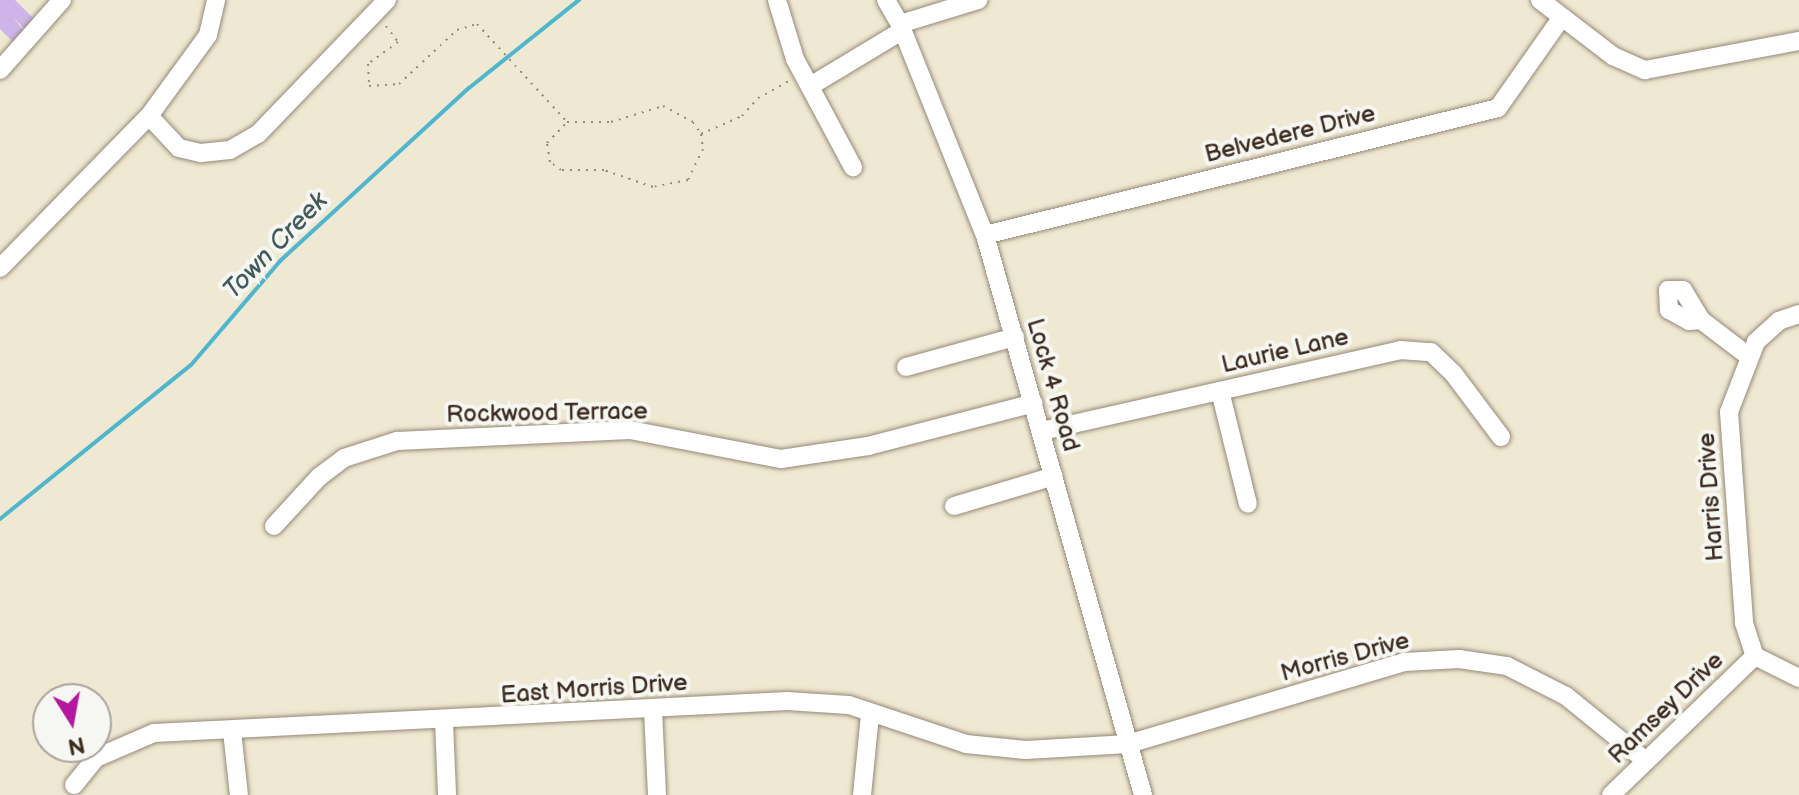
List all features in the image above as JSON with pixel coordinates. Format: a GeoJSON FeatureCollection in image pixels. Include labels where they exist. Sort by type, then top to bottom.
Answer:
{"type":"FeatureCollection","features":[{"type":"Feature","properties":{"kind":"street"},"geometry":{"type":"LineString","coordinates":[[0,70],[62,0]]}},
{"type":"Feature","properties":{"kind":"street"},"geometry":{"type":"LineString","coordinates":[[0,268],[149,116],[208,35],[216,0]]}},
{"type":"Feature","properties":{"kind":"street"},"geometry":{"type":"LineString","coordinates":[[149,116],[179,148],[230,150],[258,134],[387,0]]}},
{"type":"Feature","properties":{"kind":"street"},"geometry":{"type":"LineString","coordinates":[[777,0],[808,79],[853,167]]}},
{"type":"Feature","properties":{"kind":"street","name":"Lock 4 Road"},"geometry":{"type":"LineString","coordinates":[[886,0],[902,27],[985,235],[1143,795]]}},
{"type":"Feature","properties":{"kind":"street"},"geometry":{"type":"LineString","coordinates":[[808,79],[902,27],[978,0]]}},
{"type":"Feature","properties":{"kind":"street"},"geometry":{"type":"LineString","coordinates":[[1540,0],[1613,56],[1645,70],[1799,41]]}},
{"type":"Feature","properties":{"kind":"street","name":"Belvedere Drive"},"geometry":{"type":"LineString","coordinates":[[985,235],[1498,108],[1562,17]]}},
{"type":"Feature","properties":{"kind":"street","name":"Harris Drive"},"geometry":{"type":"LineString","coordinates":[[1755,656],[1744,623],[1729,412],[1747,355],[1779,321],[1799,314]]}},
{"type":"Feature","properties":{"kind":"street"},"geometry":{"type":"LineString","coordinates":[[1701,320],[1747,355]]}},
{"type":"Feature","properties":{"kind":"street"},"geometry":{"type":"LineString","coordinates":[[906,367],[1015,337]]}},
{"type":"Feature","properties":{"kind":"street","name":"Laurie Lane"},"geometry":{"type":"LineString","coordinates":[[1042,431],[1400,350],[1431,352],[1453,373],[1501,437]]}},
{"type":"Feature","properties":{"kind":"street"},"geometry":{"type":"LineString","coordinates":[[1220,391],[1248,504]]}},
{"type":"Feature","properties":{"kind":"street","name":"Rockwood Terrace"},"geometry":{"type":"LineString","coordinates":[[274,526],[319,477],[344,458],[397,441],[630,430],[781,459],[868,446],[1034,403]]}},
{"type":"Feature","properties":{"kind":"street"},"geometry":{"type":"LineString","coordinates":[[954,506],[1054,476]]}},
{"type":"Feature","properties":{"kind":"street"},"geometry":{"type":"LineString","coordinates":[[1755,656],[1799,678]]}},
{"type":"Feature","properties":{"kind":"street","name":"Ramsey Drive"},"geometry":{"type":"LineString","coordinates":[[1611,795],[1755,656]]}},
{"type":"Feature","properties":{"kind":"street","name":"Morris Drive"},"geometry":{"type":"LineString","coordinates":[[1128,744],[1404,662],[1459,659],[1507,666],[1566,696],[1646,761]]}},
{"type":"Feature","properties":{"kind":"street","name":"East Morris Drive"},"geometry":{"type":"LineString","coordinates":[[74,785],[96,758],[118,745],[154,733],[444,722],[787,701],[849,705],[870,715],[981,745],[1026,750],[1128,744]]}},
{"type":"Feature","properties":{"kind":"street"},"geometry":{"type":"LineString","coordinates":[[653,710],[657,795]]}},
{"type":"Feature","properties":{"kind":"street"},"geometry":{"type":"LineString","coordinates":[[862,795],[870,715]]}},
{"type":"Feature","properties":{"kind":"street"},"geometry":{"type":"LineString","coordinates":[[444,722],[447,795]]}},
{"type":"Feature","properties":{"kind":"street"},"geometry":{"type":"LineString","coordinates":[[232,731],[239,795]]}},
{"type":"Feature","properties":{"kind":"path"},"geometry":{"type":"LineString","coordinates":[[374,14],[398,42],[368,64],[369,86],[375,89],[399,84],[467,26],[486,29],[520,76],[567,122],[611,122],[663,106],[693,122],[701,134],[696,172],[665,188],[604,170],[554,167],[547,143],[567,122]]}},
{"type":"Feature","properties":{"kind":"path"},"geometry":{"type":"LineString","coordinates":[[701,134],[742,116],[758,98],[808,79]]}},
{"type":"Feature","properties":{"kind":"building"},"geometry":{"type":"Polygon","coordinates":[[[0,0],[15,0],[38,23],[28,33],[13,17],[26,34],[16,45],[0,29],[0,0]]]}},
{"type":"Feature","properties":{"kind":"waterway","name":"Town Creek"},"geometry":{"type":"LineString","coordinates":[[0,519],[191,365],[280,261],[469,88],[579,0]]}}]}
